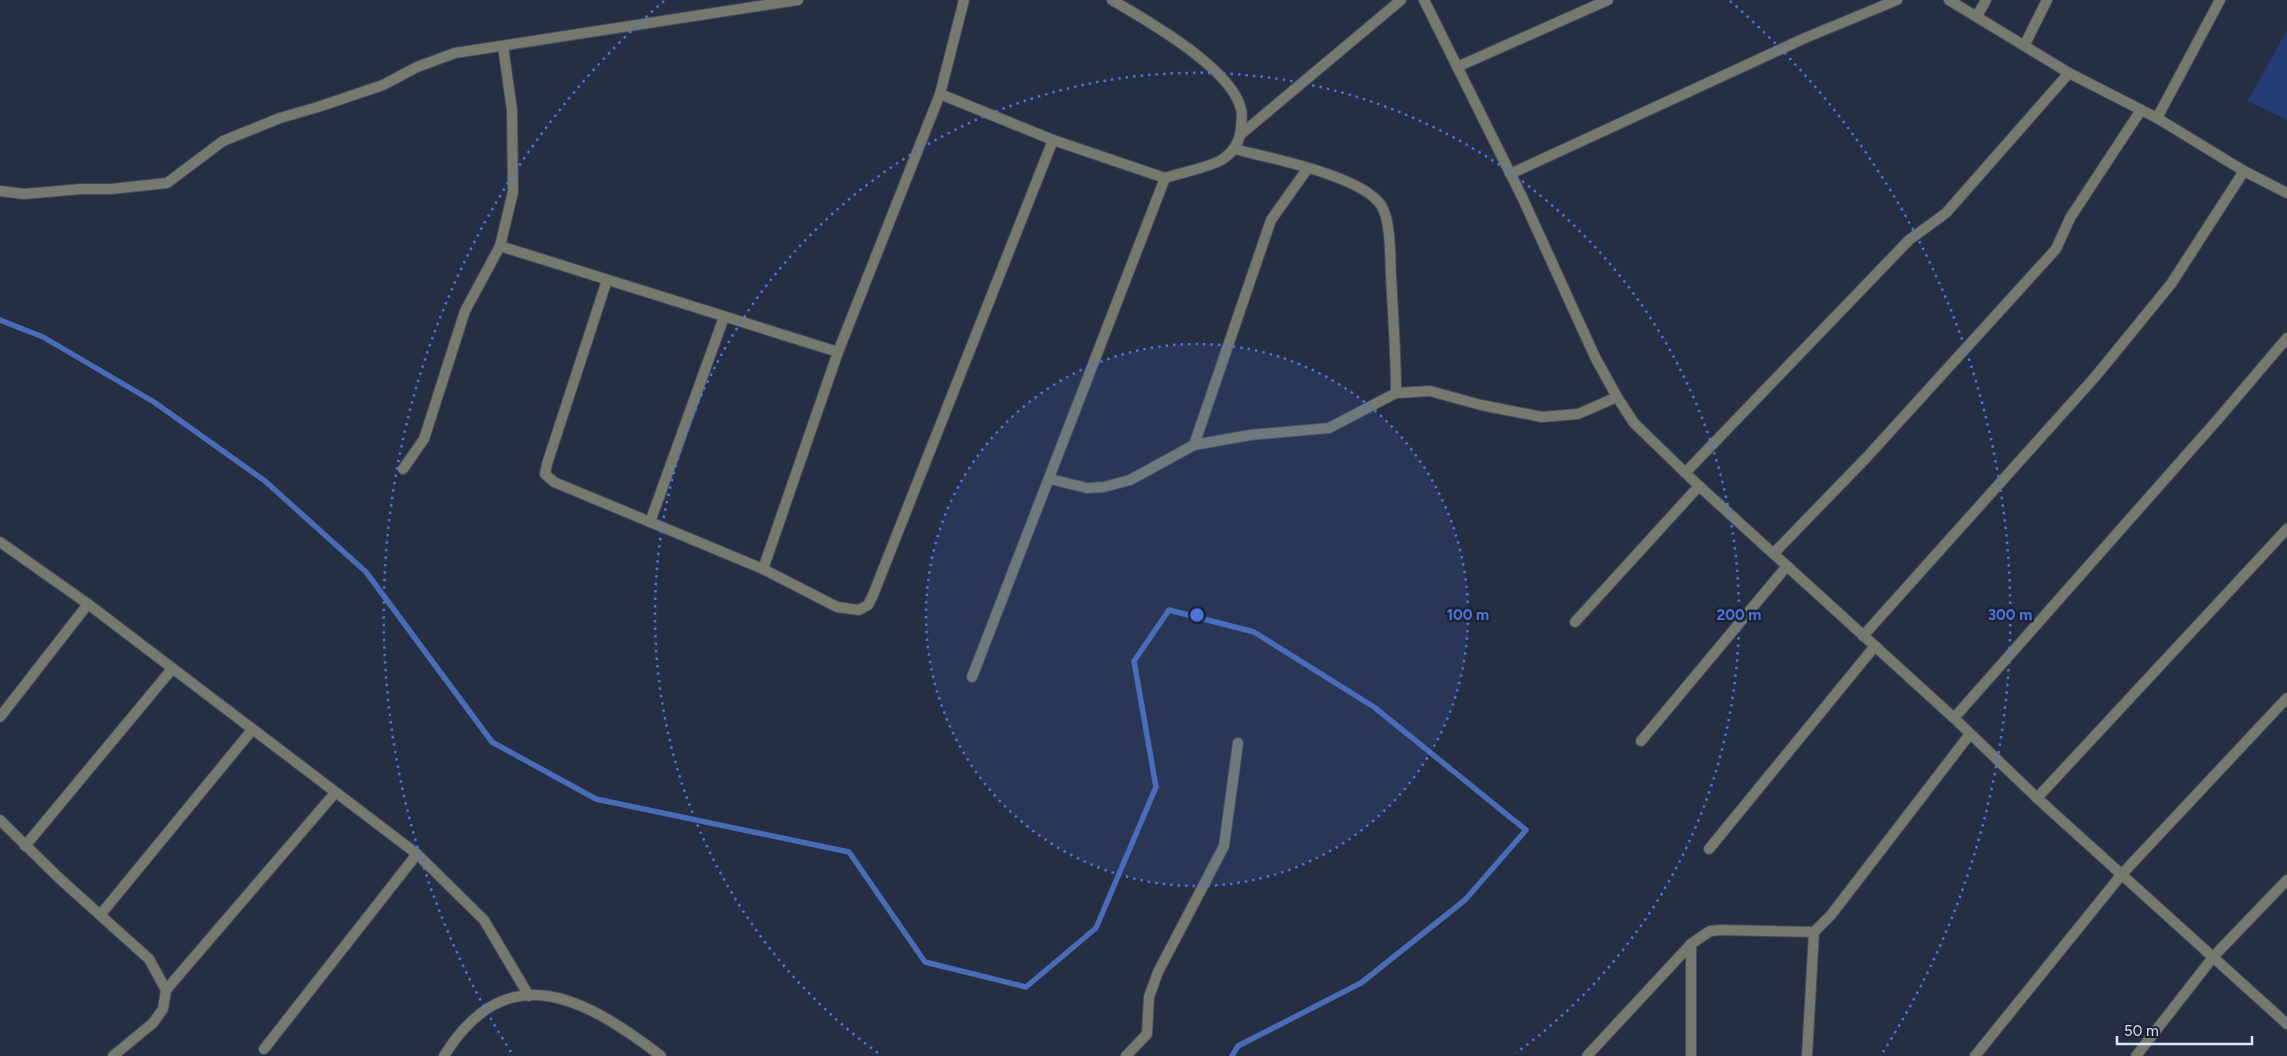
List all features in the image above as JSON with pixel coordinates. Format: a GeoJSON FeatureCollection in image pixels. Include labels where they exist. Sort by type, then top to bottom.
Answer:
{"type":"FeatureCollection","features":[{"type":"Feature","properties":{"kind":"street"},"geometry":{"type":"LineString","coordinates":[[0,191],[24,194],[111,190],[168,183],[223,141],[280,118],[383,85],[417,67],[455,53],[748,4],[798,0]]}},
{"type":"Feature","properties":{"kind":"street"},"geometry":{"type":"LineString","coordinates":[[763,569],[838,352],[940,94],[964,0]]}},
{"type":"Feature","properties":{"kind":"street"},"geometry":{"type":"LineString","coordinates":[[940,94],[1053,140],[1165,178],[1221,160],[1234,149],[1240,135],[1242,109],[1230,86],[1203,59],[1145,19],[1112,0]]}},
{"type":"Feature","properties":{"kind":"street"},"geometry":{"type":"LineString","coordinates":[[1240,135],[1401,0]]}},
{"type":"Feature","properties":{"kind":"street"},"geometry":{"type":"LineString","coordinates":[[1424,0],[1510,174],[1595,357],[1634,423],[1699,486],[1954,718],[2037,798],[2287,1024]]}},
{"type":"Feature","properties":{"kind":"street"},"geometry":{"type":"LineString","coordinates":[[1457,67],[1608,0]]}},
{"type":"Feature","properties":{"kind":"street"},"geometry":{"type":"LineString","coordinates":[[1510,174],[1805,38],[1897,0]]}},
{"type":"Feature","properties":{"kind":"street"},"geometry":{"type":"LineString","coordinates":[[1949,0],[2025,44],[2069,73],[2157,118],[2244,171],[2287,193]]}},
{"type":"Feature","properties":{"kind":"street"},"geometry":{"type":"LineString","coordinates":[[1977,16],[1986,0]]}},
{"type":"Feature","properties":{"kind":"street"},"geometry":{"type":"LineString","coordinates":[[2025,44],[2047,0]]}},
{"type":"Feature","properties":{"kind":"street"},"geometry":{"type":"LineString","coordinates":[[2157,118],[2220,0]]}},
{"type":"Feature","properties":{"kind":"street"},"geometry":{"type":"LineString","coordinates":[[403,469],[424,439],[465,311],[500,246],[513,192],[512,110],[503,46]]}},
{"type":"Feature","properties":{"kind":"street"},"geometry":{"type":"LineString","coordinates":[[1685,473],[1909,240],[1946,212],[2069,73]]}},
{"type":"Feature","properties":{"kind":"street"},"geometry":{"type":"LineString","coordinates":[[1774,554],[1873,450],[2056,249],[2070,218],[2141,110]]}},
{"type":"Feature","properties":{"kind":"street"},"geometry":{"type":"LineString","coordinates":[[607,280],[546,464],[545,474],[554,482],[763,569],[837,607],[859,610],[868,605],[874,595],[1053,140]]}},
{"type":"Feature","properties":{"kind":"street"},"geometry":{"type":"LineString","coordinates":[[1234,149],[1308,168],[1365,190],[1382,205],[1387,224],[1389,247],[1396,341],[1396,393]]}},
{"type":"Feature","properties":{"kind":"street"},"geometry":{"type":"LineString","coordinates":[[1194,445],[1271,220],[1308,168]]}},
{"type":"Feature","properties":{"kind":"street"},"geometry":{"type":"LineString","coordinates":[[1863,636],[2102,369],[2171,284],[2244,171]]}},
{"type":"Feature","properties":{"kind":"street"},"geometry":{"type":"LineString","coordinates":[[972,677],[1165,178]]}},
{"type":"Feature","properties":{"kind":"street"},"geometry":{"type":"LineString","coordinates":[[500,246],[838,352]]}},
{"type":"Feature","properties":{"kind":"street"},"geometry":{"type":"LineString","coordinates":[[650,522],[724,317]]}},
{"type":"Feature","properties":{"kind":"street"},"geometry":{"type":"LineString","coordinates":[[1954,718],[2213,425],[2287,338]]}},
{"type":"Feature","properties":{"kind":"street"},"geometry":{"type":"LineString","coordinates":[[1050,479],[1087,488],[1104,487],[1130,480],[1194,445],[1250,435],[1328,428],[1396,393],[1430,391],[1481,405],[1542,416],[1578,414],[1617,397]]}},
{"type":"Feature","properties":{"kind":"street"},"geometry":{"type":"LineString","coordinates":[[1575,622],[1699,486]]}},
{"type":"Feature","properties":{"kind":"street"},"geometry":{"type":"LineString","coordinates":[[2037,798],[2287,529]]}},
{"type":"Feature","properties":{"kind":"street"},"geometry":{"type":"LineString","coordinates":[[2,548],[88,604],[417,854],[484,920],[529,996]]}},
{"type":"Feature","properties":{"kind":"street"},"geometry":{"type":"LineString","coordinates":[[1641,741],[1787,566]]}},
{"type":"Feature","properties":{"kind":"street"},"geometry":{"type":"LineString","coordinates":[[0,717],[88,604]]}},
{"type":"Feature","properties":{"kind":"street"},"geometry":{"type":"LineString","coordinates":[[1709,849],[1875,646]]}},
{"type":"Feature","properties":{"kind":"street"},"geometry":{"type":"LineString","coordinates":[[25,846],[172,669]]}},
{"type":"Feature","properties":{"kind":"street"},"geometry":{"type":"LineString","coordinates":[[1975,1056],[2122,874],[2287,698]]}},
{"type":"Feature","properties":{"kind":"street"},"geometry":{"type":"LineString","coordinates":[[101,914],[252,730]]}},
{"type":"Feature","properties":{"kind":"street"},"geometry":{"type":"LineString","coordinates":[[1807,1056],[1814,932],[1831,915],[1970,734]]}},
{"type":"Feature","properties":{"kind":"street"},"geometry":{"type":"LineString","coordinates":[[1126,1056],[1147,1034],[1149,997],[1158,972],[1224,846],[1238,742]]}},
{"type":"Feature","properties":{"kind":"street"},"geometry":{"type":"LineString","coordinates":[[113,1056],[153,1023],[163,1009],[166,990],[335,793]]}},
{"type":"Feature","properties":{"kind":"street"},"geometry":{"type":"LineString","coordinates":[[0,820],[25,846],[149,960],[166,990]]}},
{"type":"Feature","properties":{"kind":"street"},"geometry":{"type":"LineString","coordinates":[[264,1049],[417,854]]}},
{"type":"Feature","properties":{"kind":"street"},"geometry":{"type":"LineString","coordinates":[[2136,1056],[2214,956],[2287,880]]}},
{"type":"Feature","properties":{"kind":"street"},"geometry":{"type":"LineString","coordinates":[[1587,1056],[1691,944],[1710,931],[1814,932]]}},
{"type":"Feature","properties":{"kind":"street"},"geometry":{"type":"LineString","coordinates":[[1691,944],[1691,1056]]}},
{"type":"Feature","properties":{"kind":"street"},"geometry":{"type":"LineString","coordinates":[[444,1056],[457,1035],[474,1017],[500,1001],[549,994],[570,1000],[600,1015],[661,1056]]}},
{"type":"Feature","properties":{"kind":"shaded area"},"geometry":{"type":"Polygon","coordinates":[[[2287,30],[2287,120],[2248,101],[2287,30]]]}},
{"type":"Feature","properties":{"kind":"waterway"},"geometry":{"type":"LineString","coordinates":[[0,320],[43,337],[154,402],[265,481],[366,572],[492,742],[596,799],[849,852],[925,962],[1026,987],[1096,928],[1156,787],[1134,661],[1169,610],[1254,632],[1374,707],[1526,830],[1465,900],[1361,983],[1238,1046],[1232,1056]]}}]}
